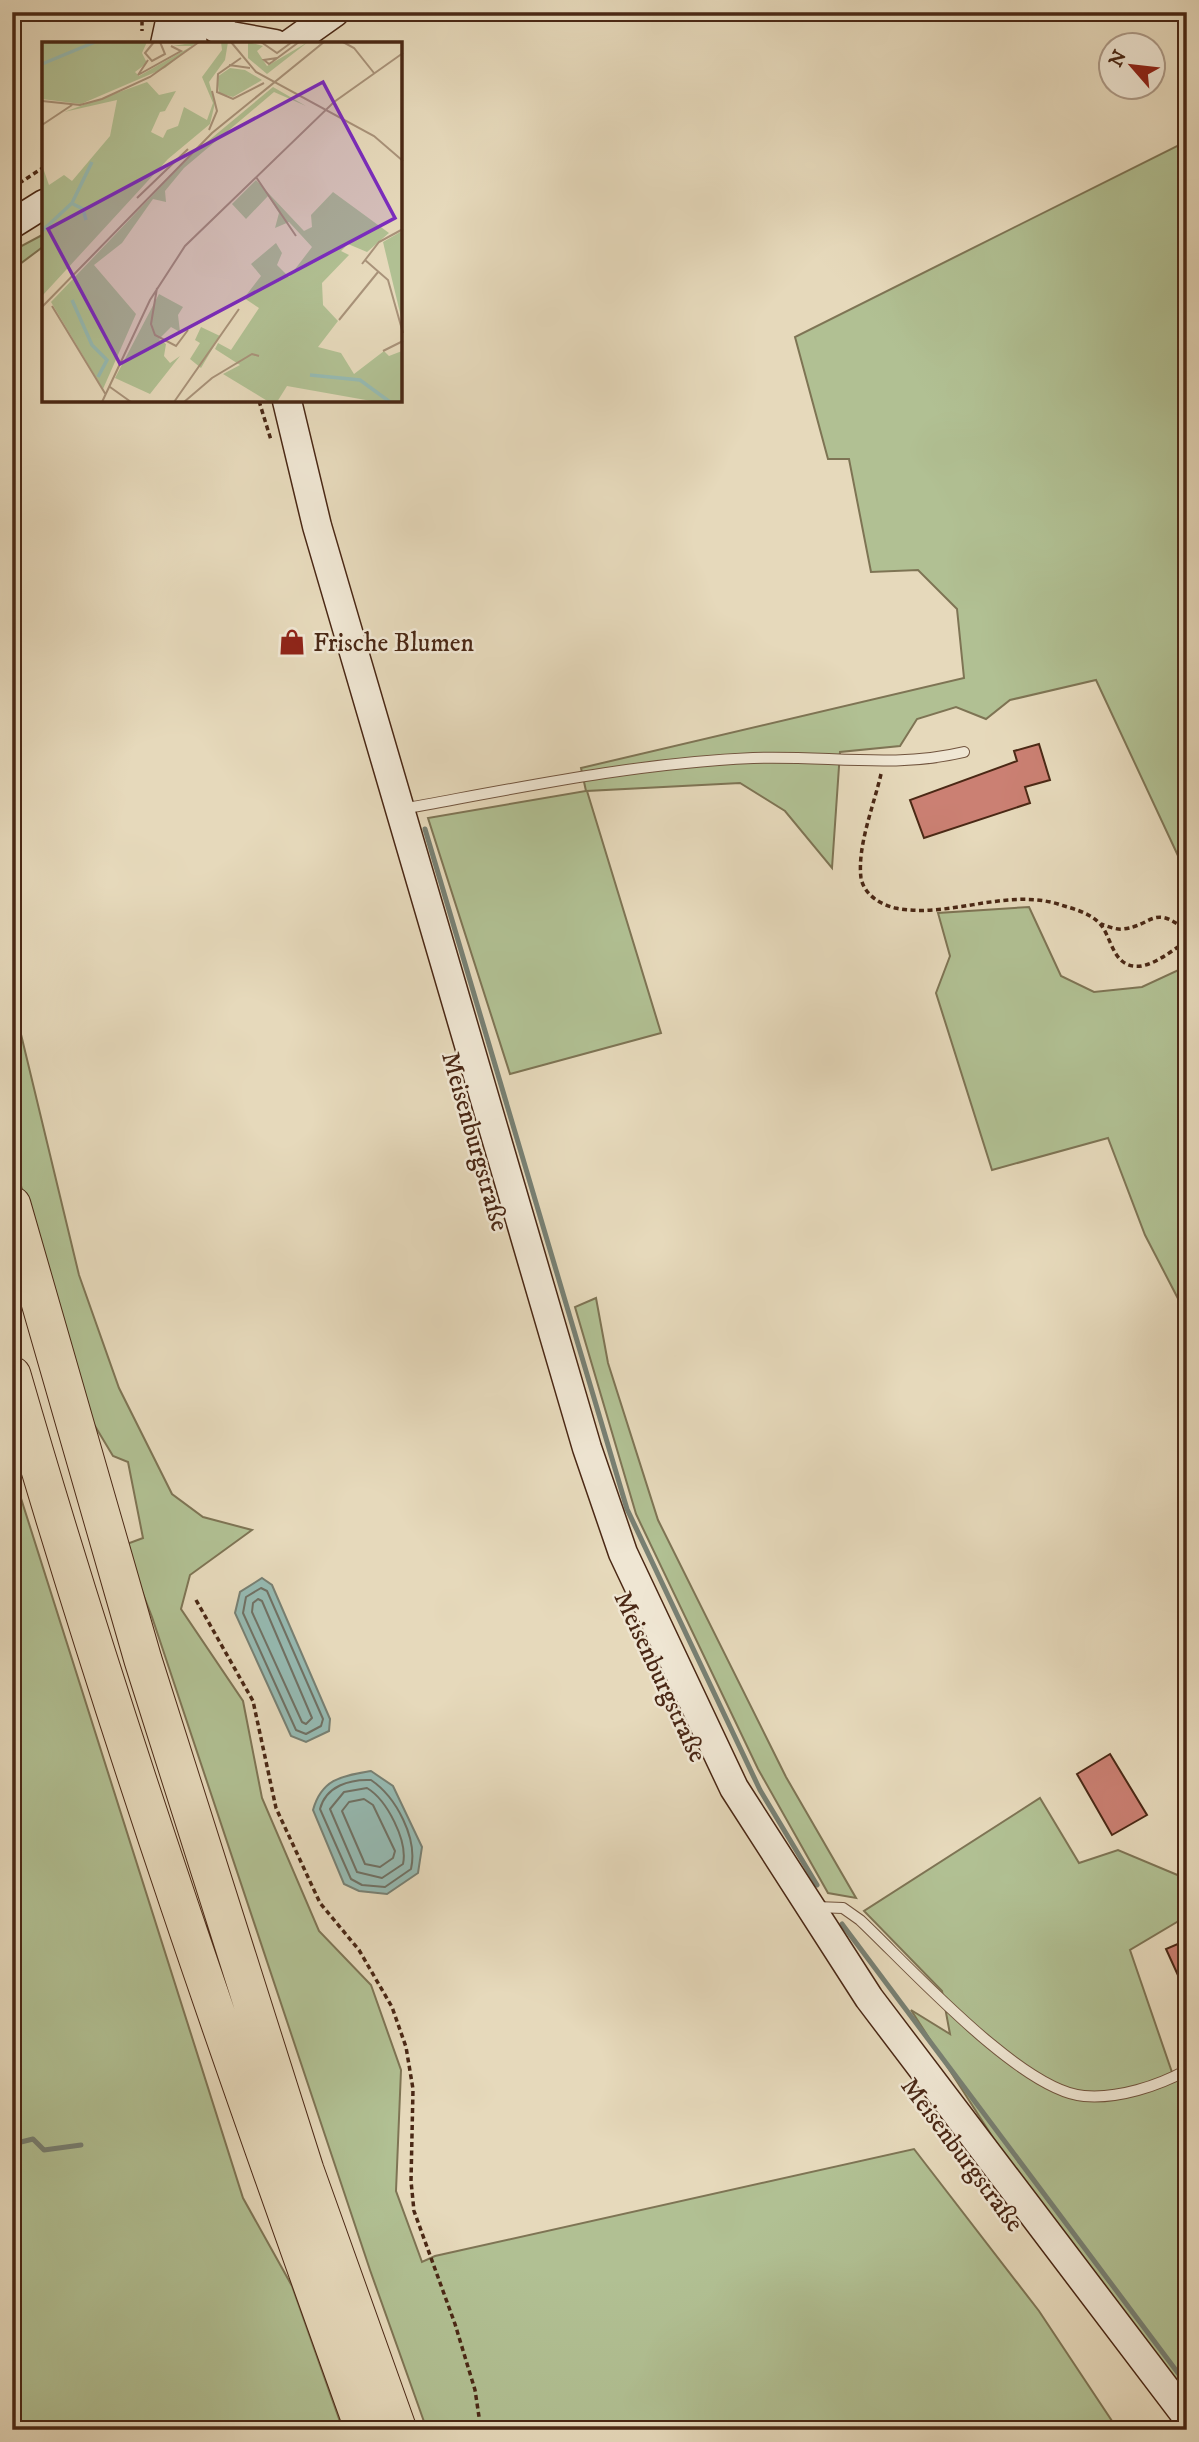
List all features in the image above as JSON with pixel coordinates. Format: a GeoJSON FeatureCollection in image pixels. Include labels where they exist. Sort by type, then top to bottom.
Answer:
{"type":"FeatureCollection","features":[{"type":"Feature","properties":{"kind":"highway"},"geometry":{"type":"LineString","coordinates":[[12,1205],[143,1660],[305,2170],[398,2430]]}},
{"type":"Feature","properties":{"kind":"highway"},"geometry":{"type":"LineString","coordinates":[[12,1375],[62,1548],[179,1908],[364,2430]]}},
{"type":"Feature","properties":{"kind":"main road"},"geometry":{"type":"LineString","coordinates":[[153,38],[172,12]]}},
{"type":"Feature","properties":{"kind":"main road"},"geometry":{"type":"LineString","coordinates":[[185,12],[192,42]]}},
{"type":"Feature","properties":{"kind":"main road"},"geometry":{"type":"LineString","coordinates":[[185,12],[231,36],[264,42]]}},
{"type":"Feature","properties":{"kind":"main road"},"geometry":{"type":"LineString","coordinates":[[293,42],[335,12]]}},
{"type":"Feature","properties":{"kind":"main road"},"geometry":{"type":"LineString","coordinates":[[12,224],[42,205]]}},
{"type":"Feature","properties":{"kind":"main road","name":"Meisenburgstraße"},"geometry":{"type":"LineString","coordinates":[[287,402],[317,526],[583,1435],[622,1553],[734,1788],[808,1907],[869,1998],[1187,2417]]}},
{"type":"Feature","properties":{"kind":"lane"},"geometry":{"type":"LineString","coordinates":[[401,809],[642,767],[755,758],[884,763],[927,761],[964,752]]}},
{"type":"Feature","properties":{"kind":"lane"},"geometry":{"type":"LineString","coordinates":[[808,1907],[843,1908],[852,1914],[999,2052],[1036,2078],[1083,2096],[1127,2093],[1187,2070]]}},
{"type":"Feature","properties":{"kind":"path"},"geometry":{"type":"LineString","coordinates":[[142,12],[153,38]]}},
{"type":"Feature","properties":{"kind":"path"},"geometry":{"type":"LineString","coordinates":[[12,188],[42,168]]}},
{"type":"Feature","properties":{"kind":"path"},"geometry":{"type":"LineString","coordinates":[[884,763],[862,856],[861,880],[872,898],[895,908],[932,908],[1006,900],[1049,901],[1083,912],[1101,924],[1120,929],[1155,916],[1171,919],[1184,929],[1184,943],[1148,965],[1135,967],[1122,961],[1101,924]]}},
{"type":"Feature","properties":{"kind":"path"},"geometry":{"type":"LineString","coordinates":[[196,1601],[253,1701],[276,1808],[320,1903],[359,1950],[392,2007],[406,2047],[413,2089],[411,2181],[414,2211],[455,2324],[475,2390],[481,2430]]}},
{"type":"Feature","properties":{"kind":"green space"},"geometry":{"type":"Polygon","coordinates":[[[1187,141],[1187,875],[1096,680],[1010,700],[986,719],[956,707],[917,719],[900,746],[840,752],[832,868],[785,811],[740,783],[587,791],[661,1033],[510,1074],[428,818],[586,791],[581,768],[964,678],[957,609],[918,570],[871,572],[849,459],[828,459],[795,337],[1187,141]]]}},
{"type":"Feature","properties":{"kind":"green space"},"geometry":{"type":"Polygon","coordinates":[[[42,235],[42,248],[12,270],[12,251],[42,235]]]}},
{"type":"Feature","properties":{"kind":"green space"},"geometry":{"type":"Polygon","coordinates":[[[1029,907],[1061,976],[1094,992],[1142,987],[1187,966],[1187,1316],[1145,1235],[1108,1138],[992,1170],[936,993],[950,956],[938,913],[1029,907]]]}},
{"type":"Feature","properties":{"kind":"green space"},"geometry":{"type":"Polygon","coordinates":[[[12,997],[79,1275],[119,1388],[172,1494],[203,1517],[252,1530],[190,1575],[181,1609],[243,1701],[262,1798],[319,1931],[371,1985],[401,2070],[396,2191],[422,2262],[435,2256],[914,2149],[1039,2311],[1118,2430],[427,2430],[370,2270],[152,1617],[124,1545],[143,1538],[128,1462],[113,1456],[89,1416],[12,1148],[12,997]]]}},
{"type":"Feature","properties":{"kind":"green space"},"geometry":{"type":"Polygon","coordinates":[[[596,1298],[608,1363],[658,1520],[786,1777],[856,1898],[828,1893],[758,1769],[636,1514],[575,1307],[596,1298]]]}},
{"type":"Feature","properties":{"kind":"green space"},"geometry":{"type":"Polygon","coordinates":[[[12,1470],[243,2198],[292,2286],[343,2430],[12,2430],[12,1470]]]}},
{"type":"Feature","properties":{"kind":"green space"},"geometry":{"type":"Polygon","coordinates":[[[1040,1798],[1079,1863],[1118,1850],[1187,1879],[1187,1916],[1130,1950],[1175,2081],[1187,2074],[1187,2397],[1008,2161],[911,2010],[950,2034],[942,1991],[864,1911],[1040,1798]]]}},
{"type":"Feature","properties":{"kind":"water"},"geometry":{"type":"Polygon","coordinates":[[[262,1578],[272,1585],[330,1719],[329,1731],[306,1742],[291,1736],[235,1613],[240,1592],[262,1578]]]}},
{"type":"Feature","properties":{"kind":"water"},"geometry":{"type":"Polygon","coordinates":[[[371,1771],[393,1786],[422,1847],[418,1873],[387,1894],[359,1891],[344,1884],[313,1810],[322,1791],[335,1780],[371,1771]]]}},
{"type":"Feature","properties":{"kind":"building"},"geometry":{"type":"Polygon","coordinates":[[[1039,744],[1050,780],[1025,787],[1030,803],[924,838],[910,800],[1017,761],[1014,751],[1039,744]]]}},
{"type":"Feature","properties":{"kind":"building"},"geometry":{"type":"Polygon","coordinates":[[[1110,1754],[1147,1815],[1112,1835],[1077,1774],[1110,1754]]]}},
{"type":"Feature","properties":{"kind":"building"},"geometry":{"type":"Polygon","coordinates":[[[1187,1940],[1187,1995],[1166,1949],[1187,1940]]]}},
{"type":"Feature","properties":{"kind":"waterway"},"geometry":{"type":"LineString","coordinates":[[425,829],[627,1509],[760,1790],[817,1885]]}},
{"type":"Feature","properties":{"kind":"waterway"},"geometry":{"type":"LineString","coordinates":[[842,1924],[1187,2385]]}},
{"type":"Feature","properties":{"kind":"waterway"},"geometry":{"type":"LineString","coordinates":[[12,2138],[21,2142],[33,2139],[44,2150],[81,2145]]}},
{"type":"Feature","properties":{"kind":"place","name":"Frische Blumen"},"geometry":{"type":"Point","coordinates":[292,642]}}]}
